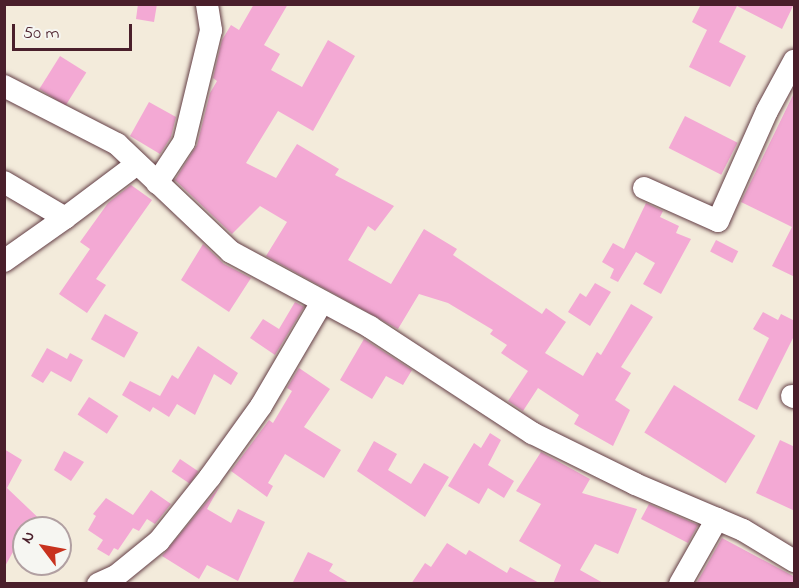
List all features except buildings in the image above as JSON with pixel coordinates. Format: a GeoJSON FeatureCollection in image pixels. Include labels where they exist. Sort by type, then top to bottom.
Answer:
{"type":"FeatureCollection","features":[{"type":"Feature","properties":{"kind":"street"},"geometry":{"type":"LineString","coordinates":[[157,183],[184,142],[211,30],[207,4]]}},
{"type":"Feature","properties":{"kind":"street"},"geometry":{"type":"LineString","coordinates":[[644,189],[718,221],[762,121],[795,62]]}},
{"type":"Feature","properties":{"kind":"street"},"geometry":{"type":"LineString","coordinates":[[4,86],[117,144],[231,252],[408,351],[532,433],[635,484],[743,530],[795,561]]}},
{"type":"Feature","properties":{"kind":"street"},"geometry":{"type":"LineString","coordinates":[[4,261],[137,165]]}},
{"type":"Feature","properties":{"kind":"street"},"geometry":{"type":"LineString","coordinates":[[4,182],[65,218]]}},
{"type":"Feature","properties":{"kind":"street"},"geometry":{"type":"LineString","coordinates":[[98,584],[116,576],[159,541],[181,514],[261,406],[322,302]]}},
{"type":"Feature","properties":{"kind":"street"},"geometry":{"type":"LineString","coordinates":[[680,584],[717,519]]}}]}
